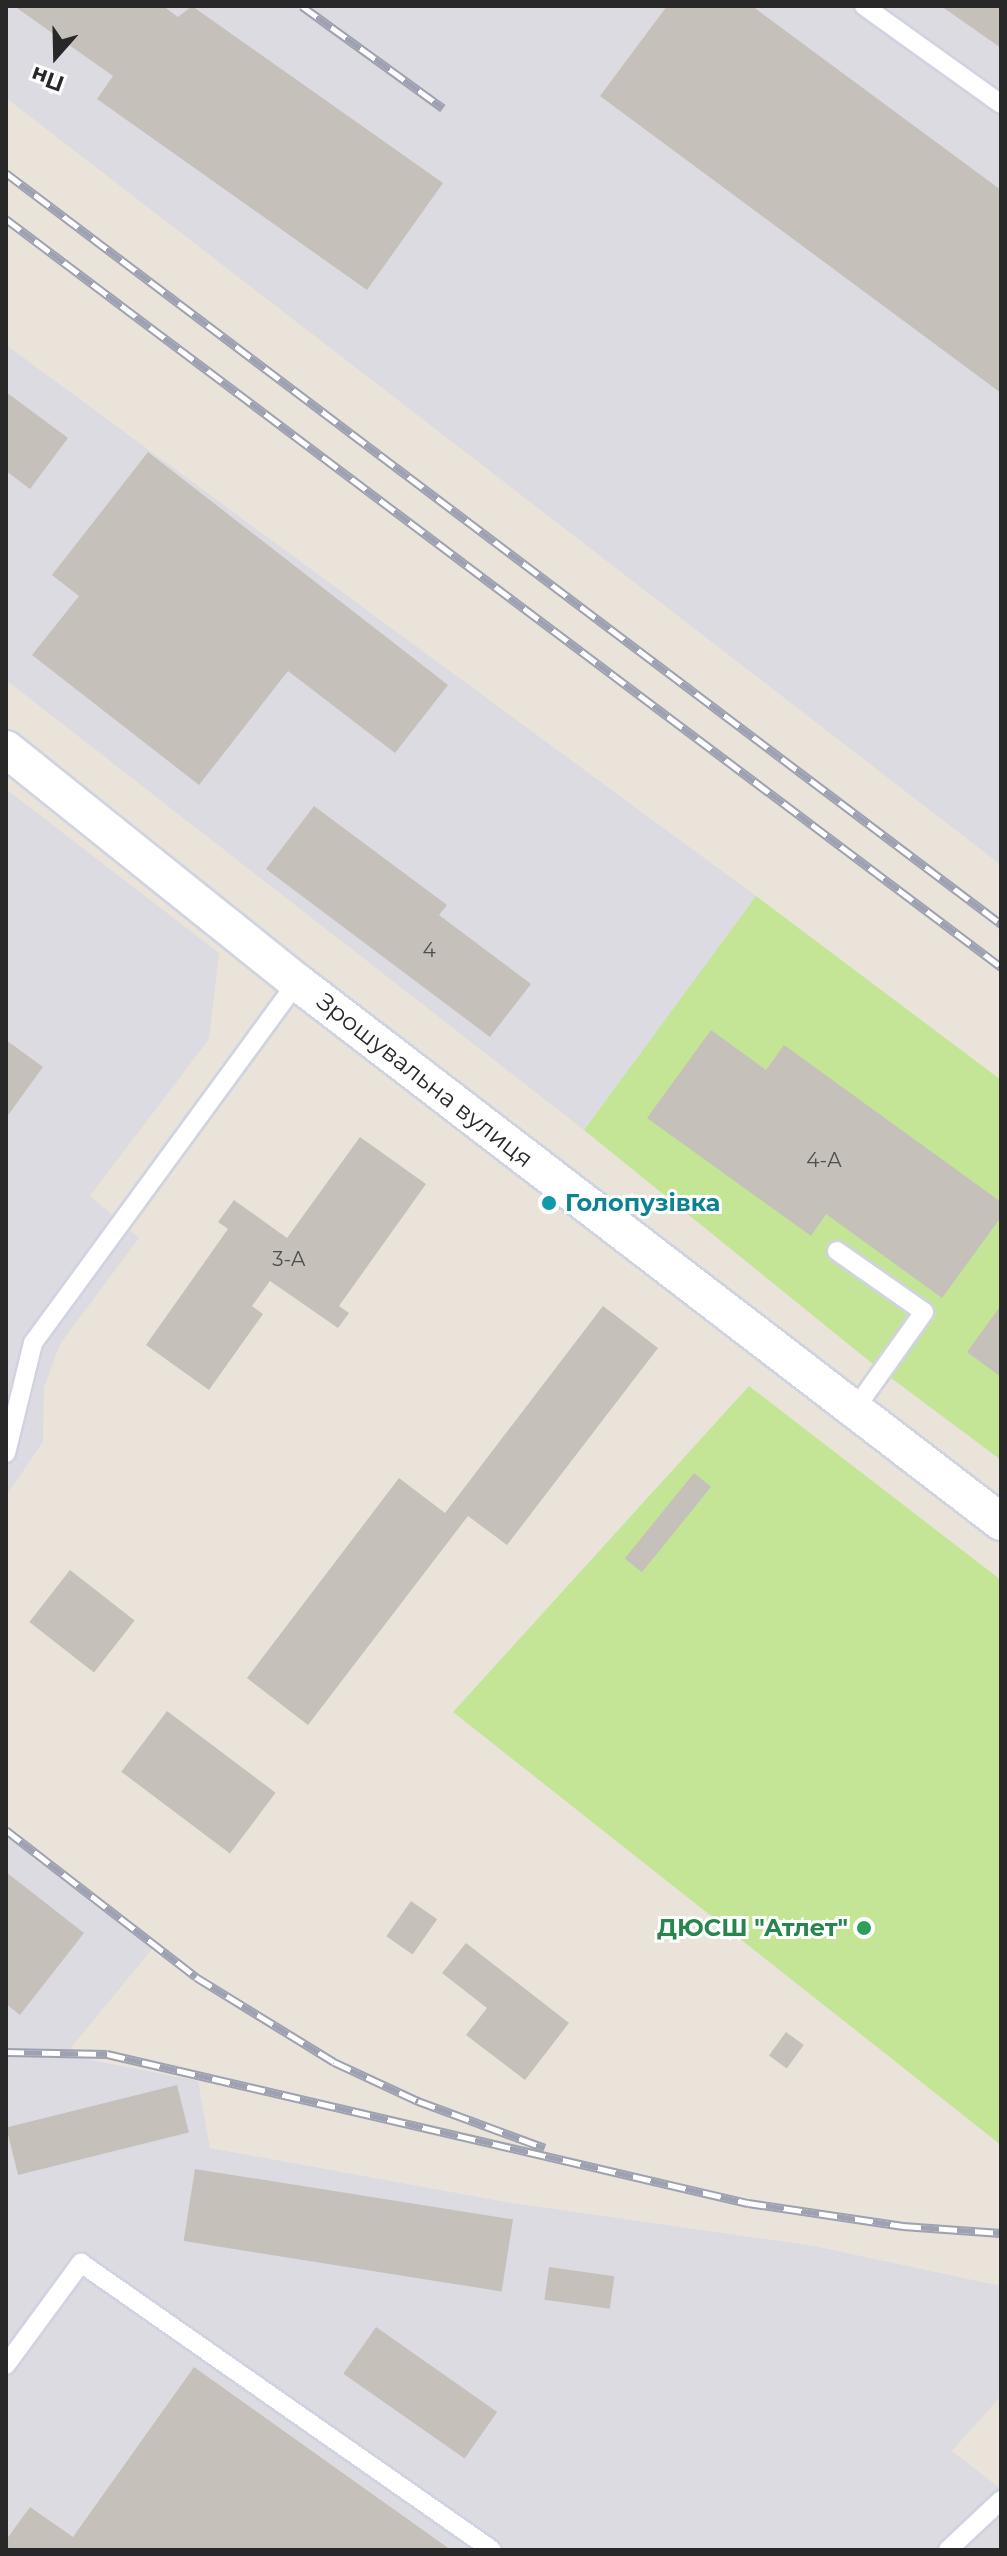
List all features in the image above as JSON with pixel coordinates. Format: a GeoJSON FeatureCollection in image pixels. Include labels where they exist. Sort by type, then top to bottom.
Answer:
{"type":"FeatureCollection","features":[{"type":"Feature","properties":{"kind":"street","name":"Зрошувальна вулиця"},"geometry":{"type":"LineString","coordinates":[[6,749],[297,982],[1001,1522]]}},
{"type":"Feature","properties":{"kind":"lane"},"geometry":{"type":"LineString","coordinates":[[864,6],[1001,104]]}},
{"type":"Feature","properties":{"kind":"lane"},"geometry":{"type":"LineString","coordinates":[[6,1453],[33,1343],[297,982]]}},
{"type":"Feature","properties":{"kind":"lane"},"geometry":{"type":"LineString","coordinates":[[837,1251],[924,1312],[854,1410]]}},
{"type":"Feature","properties":{"kind":"lane"},"geometry":{"type":"LineString","coordinates":[[6,2365],[81,2263],[492,2550]]}},
{"type":"Feature","properties":{"kind":"lane"},"geometry":{"type":"LineString","coordinates":[[948,2550],[1001,2500]]}},
{"type":"Feature","properties":{"kind":"shaded area"},"geometry":{"type":"Polygon","coordinates":[[[6,6],[1001,6],[1001,865],[6,98],[6,6]]]}},
{"type":"Feature","properties":{"kind":"shaded area"},"geometry":{"type":"Polygon","coordinates":[[[6,345],[756,896],[584,1130],[6,680],[6,345]]]}},
{"type":"Feature","properties":{"kind":"shaded area"},"geometry":{"type":"Polygon","coordinates":[[[6,789],[219,953],[209,1039],[90,1196],[139,1238],[60,1344],[44,1387],[43,1442],[6,1496],[6,789]]]}},
{"type":"Feature","properties":{"kind":"shaded area"},"geometry":{"type":"Polygon","coordinates":[[[6,1833],[157,1943],[65,2055],[198,2081],[210,2148],[512,2203],[814,2246],[1001,2286],[1001,2396],[952,2451],[1001,2489],[1001,2550],[6,2550],[6,1833]]]}},
{"type":"Feature","properties":{"kind":"green space"},"geometry":{"type":"Polygon","coordinates":[[[756,896],[1001,1080],[1001,1460],[879,1369],[584,1130],[756,896]]]}},
{"type":"Feature","properties":{"kind":"green space","name":"ДЮСШ \"Атлет\""},"geometry":{"type":"Polygon","coordinates":[[[749,1386],[1001,1580],[1001,2145],[453,1712],[749,1386]]]}},
{"type":"Feature","properties":{"kind":"building"},"geometry":{"type":"Polygon","coordinates":[[[14,6],[163,6],[178,17],[192,6],[443,183],[367,290],[97,99],[113,76],[14,6]]]}},
{"type":"Feature","properties":{"kind":"building"},"geometry":{"type":"Polygon","coordinates":[[[667,6],[752,6],[1001,190],[1001,393],[600,96],[667,6]]]}},
{"type":"Feature","properties":{"kind":"building"},"geometry":{"type":"Polygon","coordinates":[[[941,6],[1001,6],[1001,48],[941,6]]]}},
{"type":"Feature","properties":{"kind":"building"},"geometry":{"type":"Polygon","coordinates":[[[6,392],[68,438],[30,489],[6,471],[6,392]]]}},
{"type":"Feature","properties":{"kind":"building"},"geometry":{"type":"Polygon","coordinates":[[[148,452],[448,685],[395,753],[288,671],[199,785],[32,655],[79,596],[52,575],[148,452]]]}},
{"type":"Feature","properties":{"kind":"building"},"geometry":{"type":"Polygon","coordinates":[[[314,806],[447,905],[439,915],[531,984],[490,1037],[266,869],[314,806]]]}},
{"type":"Feature","properties":{"kind":"building"},"geometry":{"type":"Polygon","coordinates":[[[711,1030],[766,1070],[784,1045],[1001,1202],[1001,1217],[942,1298],[826,1214],[811,1236],[647,1118],[711,1030]]]}},
{"type":"Feature","properties":{"kind":"building"},"geometry":{"type":"Polygon","coordinates":[[[6,1040],[43,1067],[6,1118],[6,1040]]]}},
{"type":"Feature","properties":{"kind":"building"},"geometry":{"type":"Polygon","coordinates":[[[360,1137],[426,1184],[339,1306],[349,1313],[338,1328],[270,1281],[252,1306],[263,1314],[209,1390],[146,1345],[228,1229],[218,1222],[234,1200],[287,1238],[360,1137]]]}},
{"type":"Feature","properties":{"kind":"building"},"geometry":{"type":"Polygon","coordinates":[[[1001,1305],[1001,1377],[967,1352],[1001,1305]]]}},
{"type":"Feature","properties":{"kind":"building"},"geometry":{"type":"Polygon","coordinates":[[[603,1306],[658,1348],[507,1545],[468,1516],[308,1725],[247,1678],[399,1478],[445,1513],[603,1306]]]}},
{"type":"Feature","properties":{"kind":"building"},"geometry":{"type":"Polygon","coordinates":[[[694,1473],[711,1487],[642,1572],[625,1558],[694,1473]]]}},
{"type":"Feature","properties":{"kind":"building"},"geometry":{"type":"Polygon","coordinates":[[[70,1570],[135,1620],[94,1672],[29,1622],[70,1570]]]}},
{"type":"Feature","properties":{"kind":"building"},"geometry":{"type":"Polygon","coordinates":[[[167,1711],[276,1793],[230,1854],[121,1772],[167,1711]]]}},
{"type":"Feature","properties":{"kind":"building"},"geometry":{"type":"Polygon","coordinates":[[[6,1872],[84,1933],[20,2015],[6,2004],[6,1872]]]}},
{"type":"Feature","properties":{"kind":"building"},"geometry":{"type":"Polygon","coordinates":[[[411,1901],[437,1919],[413,1955],[386,1936],[411,1901]]]}},
{"type":"Feature","properties":{"kind":"building"},"geometry":{"type":"Polygon","coordinates":[[[466,1943],[569,2023],[525,2080],[466,2035],[487,2008],[442,1973],[466,1943]]]}},
{"type":"Feature","properties":{"kind":"building"},"geometry":{"type":"Polygon","coordinates":[[[786,2032],[804,2045],[787,2068],[769,2055],[786,2032]]]}},
{"type":"Feature","properties":{"kind":"building"},"geometry":{"type":"Polygon","coordinates":[[[177,2085],[189,2133],[18,2175],[6,2128],[177,2085]]]}},
{"type":"Feature","properties":{"kind":"building"},"geometry":{"type":"Polygon","coordinates":[[[195,2169],[513,2219],[502,2291],[184,2241],[195,2169]]]}},
{"type":"Feature","properties":{"kind":"building"},"geometry":{"type":"Polygon","coordinates":[[[549,2267],[614,2276],[610,2309],[544,2300],[549,2267]]]}},
{"type":"Feature","properties":{"kind":"building"},"geometry":{"type":"Polygon","coordinates":[[[376,2327],[497,2412],[465,2459],[343,2374],[376,2327]]]}},
{"type":"Feature","properties":{"kind":"building"},"geometry":{"type":"Polygon","coordinates":[[[194,2367],[451,2550],[6,2550],[6,2540],[30,2507],[73,2537],[194,2367]]]}},
{"type":"Feature","properties":{"kind":"railway"},"geometry":{"type":"LineString","coordinates":[[302,6],[443,108]]}},
{"type":"Feature","properties":{"kind":"railway"},"geometry":{"type":"LineString","coordinates":[[6,173],[1001,924]]}},
{"type":"Feature","properties":{"kind":"railway"},"geometry":{"type":"LineString","coordinates":[[6,219],[1001,967]]}},
{"type":"Feature","properties":{"kind":"railway"},"geometry":{"type":"LineString","coordinates":[[6,1830],[196,1977],[334,2062],[418,2101],[545,2148]]}},
{"type":"Feature","properties":{"kind":"railway"},"geometry":{"type":"LineString","coordinates":[[6,2052],[107,2054],[748,2203],[903,2226],[1001,2233]]}},
{"type":"Feature","properties":{"kind":"place","name":"Голопузівка"},"geometry":{"type":"Point","coordinates":[549,1203]}},
{"type":"Feature","properties":{"kind":"place","name":"ДЮСШ \"Атлет\""},"geometry":{"type":"Point","coordinates":[864,1928]}}]}
